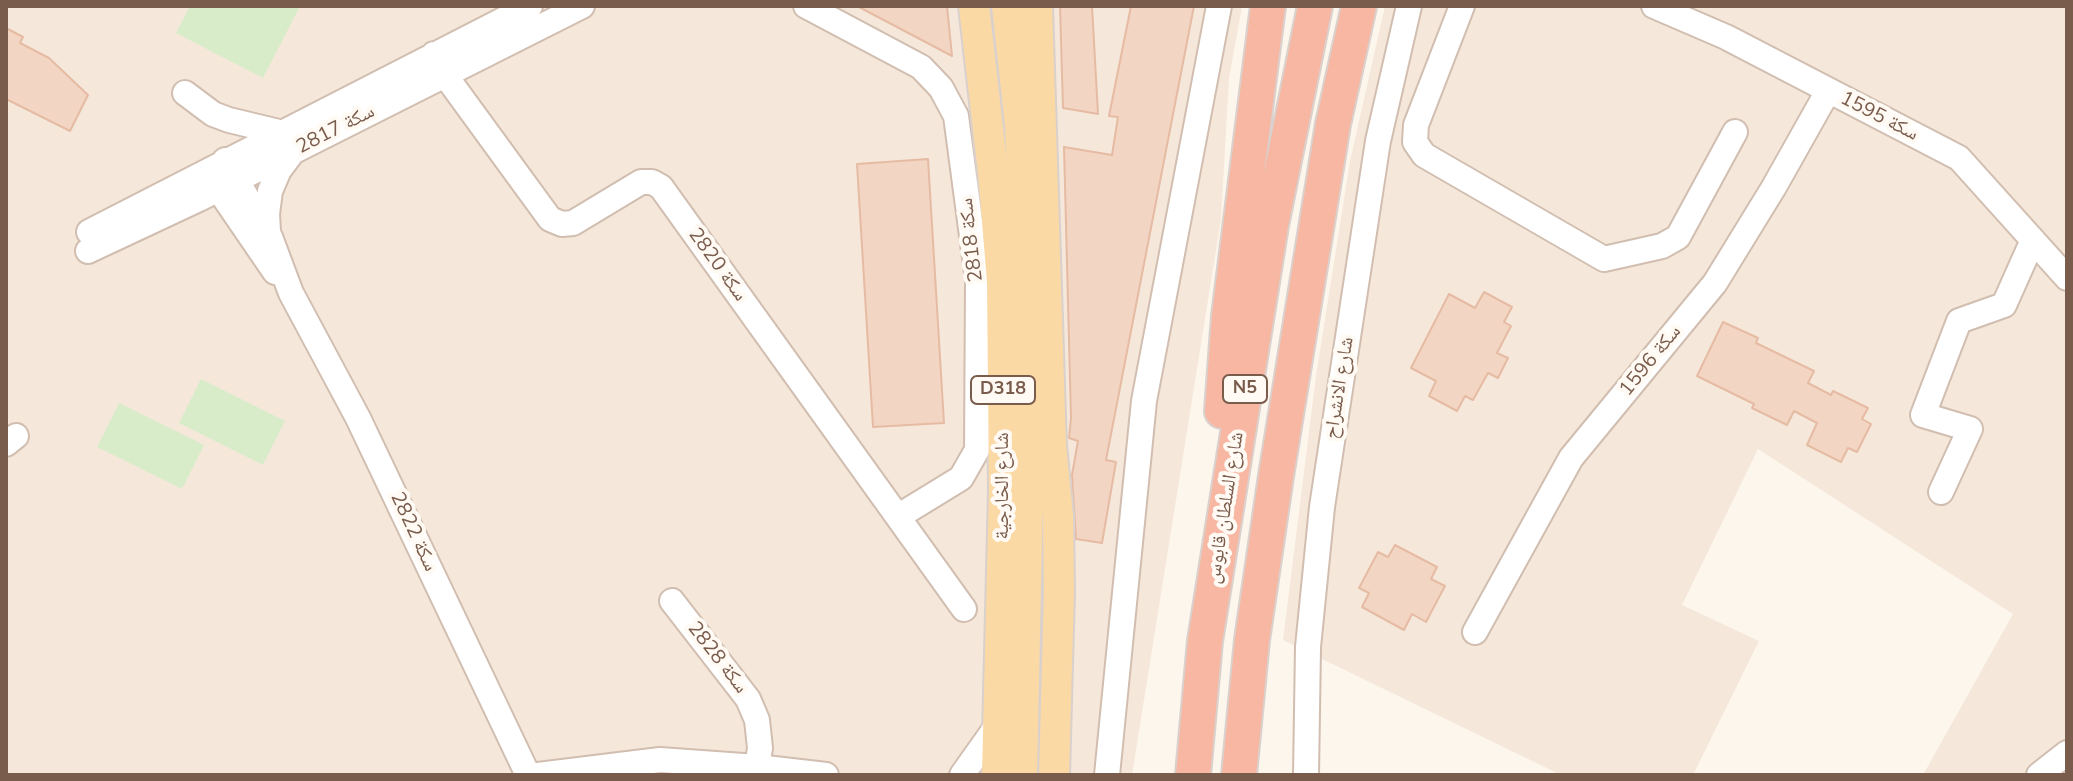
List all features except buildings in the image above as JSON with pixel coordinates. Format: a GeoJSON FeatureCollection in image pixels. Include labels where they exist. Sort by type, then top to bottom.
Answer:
{"type":"FeatureCollection","features":[{"type":"Feature","properties":{"kind":"highway"},"geometry":{"type":"LineString","coordinates":[[1205,641],[1229,316],[1268,6]]}},
{"type":"Feature","properties":{"kind":"highway","name":"شارع السلطان قابوس"},"geometry":{"type":"LineString","coordinates":[[1193,775],[1205,641],[1271,225],[1315,6]]}},
{"type":"Feature","properties":{"kind":"highway","name":"N5"},"geometry":{"type":"LineString","coordinates":[[1239,775],[1252,640],[1278,460],[1333,124],[1359,6]]}},
{"type":"Feature","properties":{"kind":"main road"},"geometry":{"type":"LineString","coordinates":[[961,6],[966,46],[983,100]]}},
{"type":"Feature","properties":{"kind":"main road","name":"شارع الخارجية"},"geometry":{"type":"LineString","coordinates":[[974,6],[1002,282],[1004,489],[997,775]]}},
{"type":"Feature","properties":{"kind":"main road","name":"شارع الخارجية"},"geometry":{"type":"LineString","coordinates":[[1007,6],[1021,138],[1027,280],[1028,492],[1022,775]]}},
{"type":"Feature","properties":{"kind":"main road"},"geometry":{"type":"LineString","coordinates":[[1037,6],[1051,445],[1058,516],[1054,761]]}},
{"type":"Feature","properties":{"kind":"main road"},"geometry":{"type":"LineString","coordinates":[[1028,492],[1037,515],[1043,603],[1057,659]]}},
{"type":"Feature","properties":{"kind":"street","name":"سكة 2817"},"geometry":{"type":"LineString","coordinates":[[440,64],[530,6]]}},
{"type":"Feature","properties":{"kind":"street","name":"سكة 2817"},"geometry":{"type":"LineString","coordinates":[[88,241],[440,64],[582,6]]}},
{"type":"Feature","properties":{"kind":"street","name":"سكة 2818"},"geometry":{"type":"LineString","coordinates":[[806,6],[921,67],[941,88],[956,116],[978,281],[977,450],[961,478],[899,516]]}},
{"type":"Feature","properties":{"kind":"street"},"geometry":{"type":"LineString","coordinates":[[1107,775],[1144,401],[1219,6]]}},
{"type":"Feature","properties":{"kind":"street","name":"شارع الانشراح"},"geometry":{"type":"LineString","coordinates":[[1306,775],[1308,647],[1322,507],[1378,141],[1409,6]]}},
{"type":"Feature","properties":{"kind":"street"},"geometry":{"type":"LineString","coordinates":[[1462,6],[1416,125],[1415,142],[1424,155],[1604,259],[1662,246],[1678,237],[1735,132]]}},
{"type":"Feature","properties":{"kind":"street","name":"سكة 1595"},"geometry":{"type":"LineString","coordinates":[[1654,6],[1726,37],[1959,158],[2067,278]]}},
{"type":"Feature","properties":{"kind":"street","name":"سكة 2820"},"geometry":{"type":"LineString","coordinates":[[440,64],[550,219],[562,224],[573,223],[641,182],[652,182],[661,187],[964,609]]}},
{"type":"Feature","properties":{"kind":"street","name":"سكة 1596"},"geometry":{"type":"LineString","coordinates":[[1475,632],[1571,458],[1715,283],[1828,91]]}},
{"type":"Feature","properties":{"kind":"street"},"geometry":{"type":"LineString","coordinates":[[185,93],[221,117],[287,142],[270,191],[267,214],[270,237]]}},
{"type":"Feature","properties":{"kind":"street","name":"سكة 2822"},"geometry":{"type":"LineString","coordinates":[[221,175],[270,237],[291,293],[358,418],[528,775]]}},
{"type":"Feature","properties":{"kind":"street","name":"سكة 2822"},"geometry":{"type":"LineString","coordinates":[[221,175],[253,244],[291,293]]}},
{"type":"Feature","properties":{"kind":"street"},"geometry":{"type":"LineString","coordinates":[[1941,492],[1970,429],[1923,415],[1959,321],[2004,305],[2033,240]]}},
{"type":"Feature","properties":{"kind":"street","name":"سكة 2828"},"geometry":{"type":"LineString","coordinates":[[672,601],[748,699],[757,720],[760,748],[757,767]]}},
{"type":"Feature","properties":{"kind":"street"},"geometry":{"type":"LineString","coordinates":[[962,775],[1000,721]]}},
{"type":"Feature","properties":{"kind":"street"},"geometry":{"type":"LineString","coordinates":[[2039,775],[2067,753]]}},
{"type":"Feature","properties":{"kind":"street"},"geometry":{"type":"LineString","coordinates":[[538,775],[660,760],[701,769],[757,767],[826,775]]}},
{"type":"Feature","properties":{"kind":"street"},"geometry":{"type":"LineString","coordinates":[[1054,761],[1072,775]]}},
{"type":"Feature","properties":{"kind":"shaded area"},"geometry":{"type":"Polygon","coordinates":[[[6,6],[1242,6],[1229,79],[1221,219],[1132,775],[6,775],[6,6]]]}},
{"type":"Feature","properties":{"kind":"shaded area"},"geometry":{"type":"Polygon","coordinates":[[[1385,6],[2067,6],[2067,775],[1923,775],[2013,614],[1758,449],[1682,605],[1759,641],[1693,775],[1561,775],[1283,640],[1316,376],[1350,161],[1385,6]]]}},
{"type":"Feature","properties":{"kind":"green space"},"geometry":{"type":"Polygon","coordinates":[[[190,6],[300,6],[263,78],[176,33],[190,6]]]}},
{"type":"Feature","properties":{"kind":"green space"},"geometry":{"type":"Polygon","coordinates":[[[201,379],[285,421],[263,465],[179,423],[201,379]]]}},
{"type":"Feature","properties":{"kind":"green space"},"geometry":{"type":"Polygon","coordinates":[[[119,403],[204,445],[182,489],[97,447],[119,403]]]}}]}
